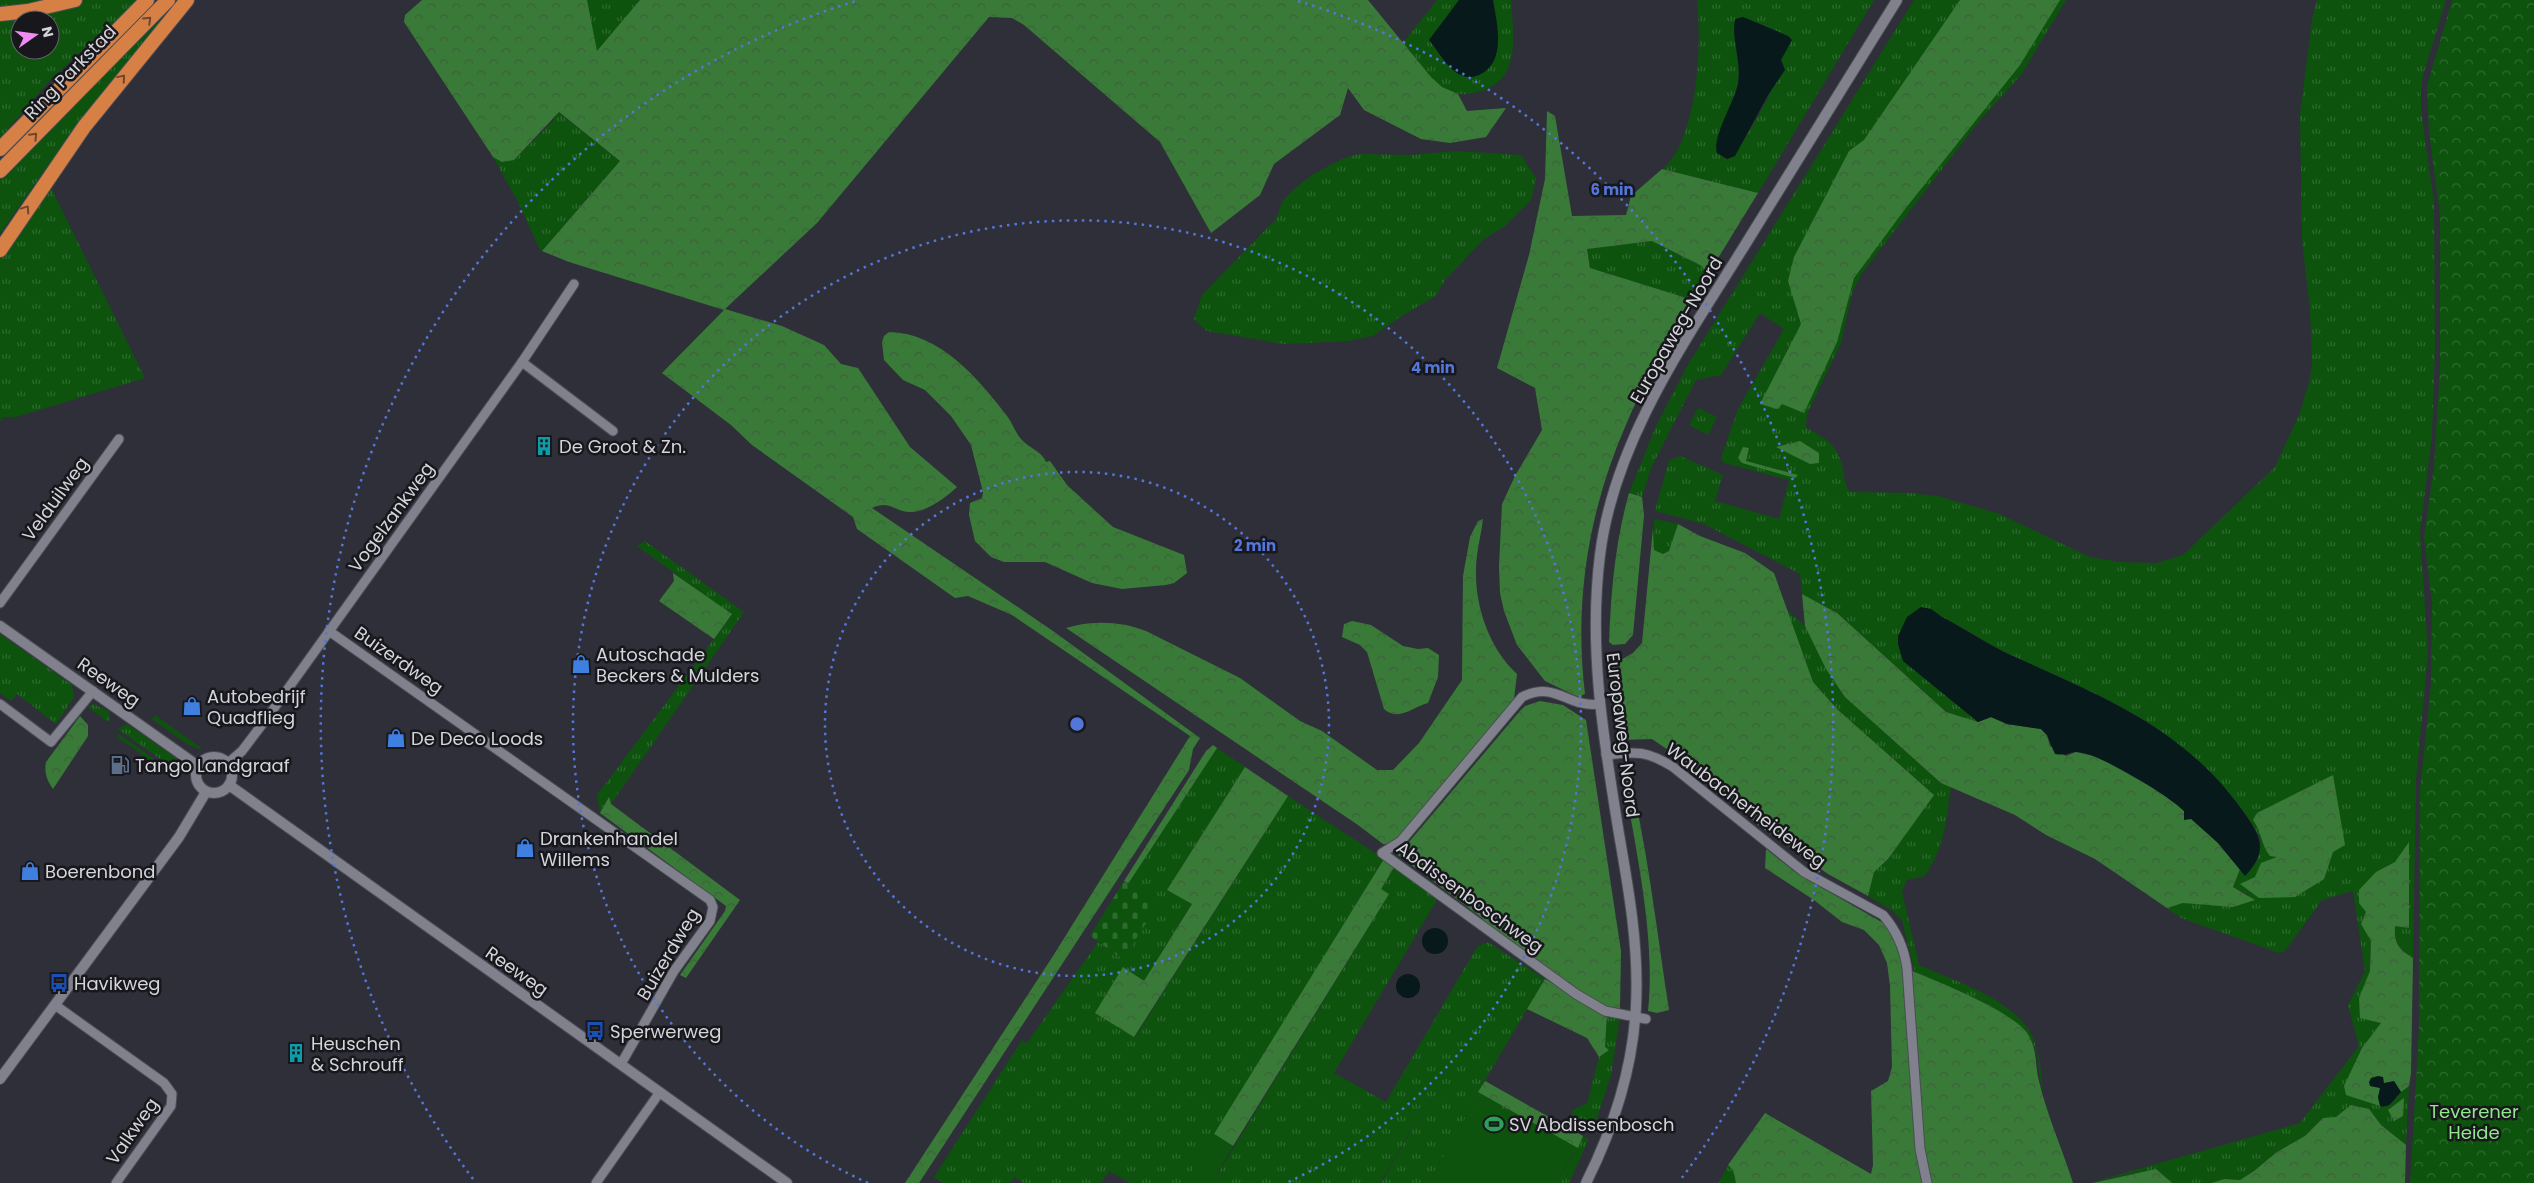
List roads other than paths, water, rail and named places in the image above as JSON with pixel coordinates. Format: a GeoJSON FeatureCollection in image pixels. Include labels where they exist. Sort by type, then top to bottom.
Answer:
{"type":"FeatureCollection","features":[{"type":"Feature","properties":{"kind":"highway"},"geometry":{"type":"LineString","coordinates":[[0,14],[28,12],[75,0]]}},
{"type":"Feature","properties":{"kind":"highway","name":"Ring Parkstad"},"geometry":{"type":"LineString","coordinates":[[0,149],[147,0]]}},
{"type":"Feature","properties":{"kind":"highway","name":"Ring Parkstad"},"geometry":{"type":"LineString","coordinates":[[0,171],[168,0]]}},
{"type":"Feature","properties":{"kind":"highway"},"geometry":{"type":"LineString","coordinates":[[0,250],[84,127],[187,0]]}},
{"type":"Feature","properties":{"kind":"street","name":"Europaweg-Noord"},"geometry":{"type":"LineString","coordinates":[[1586,1183],[1604,1142],[1617,1103],[1628,1065],[1635,1017],[1636,966],[1631,906],[1599,704],[1595,632],[1600,551],[1612,503],[1630,451],[1678,354],[1896,0]]}},
{"type":"Feature","properties":{"kind":"street","name":"Vogelzankweg"},"geometry":{"type":"LineString","coordinates":[[227,764],[242,751],[262,726],[522,362],[574,284]]}},
{"type":"Feature","properties":{"kind":"street"},"geometry":{"type":"LineString","coordinates":[[522,362],[613,431]]}},
{"type":"Feature","properties":{"kind":"street","name":"Velduilweg"},"geometry":{"type":"LineString","coordinates":[[0,602],[119,439]]}},
{"type":"Feature","properties":{"kind":"street","name":"Reeweg"},"geometry":{"type":"LineString","coordinates":[[0,626],[198,766]]}},
{"type":"Feature","properties":{"kind":"street","name":"Buizerdweg"},"geometry":{"type":"LineString","coordinates":[[329,631],[710,900],[713,907],[710,921],[674,970],[621,1064]]}},
{"type":"Feature","properties":{"kind":"street"},"geometry":{"type":"LineString","coordinates":[[0,704],[52,742],[92,691]]}},
{"type":"Feature","properties":{"kind":"street","name":"Abdissenboschweg"},"geometry":{"type":"LineString","coordinates":[[1599,704],[1588,705],[1549,691],[1534,691],[1522,698],[1401,841],[1382,853],[1576,994],[1605,1011],[1635,1017]]}},
{"type":"Feature","properties":{"kind":"street","name":"Waubacherheideweg"},"geometry":{"type":"LineString","coordinates":[[1606,755],[1628,752],[1644,752],[1654,755],[1673,767],[1804,872],[1883,915],[1890,922],[1901,944],[1906,962],[1920,1150],[1927,1183]]}},
{"type":"Feature","properties":{"kind":"street"},"geometry":{"type":"LineString","coordinates":[[212,757],[227,764],[231,776],[229,785],[216,793],[206,792],[197,783],[196,771],[198,766],[212,757]]}},
{"type":"Feature","properties":{"kind":"street","name":"Reeweg"},"geometry":{"type":"LineString","coordinates":[[229,785],[787,1183]]}},
{"type":"Feature","properties":{"kind":"street"},"geometry":{"type":"LineString","coordinates":[[1,1075],[179,837],[206,792]]}},
{"type":"Feature","properties":{"kind":"street","name":"Valkweg"},"geometry":{"type":"LineString","coordinates":[[55,1005],[164,1083],[173,1098],[171,1106],[116,1183]]}},
{"type":"Feature","properties":{"kind":"street"},"geometry":{"type":"LineString","coordinates":[[1635,1017],[1646,1019]]}},
{"type":"Feature","properties":{"kind":"street"},"geometry":{"type":"LineString","coordinates":[[596,1183],[660,1092]]}},
{"type":"Feature","properties":{"kind":"place","name":"De Groot & Zn."},"geometry":{"type":"Point","coordinates":[544,446]}},
{"type":"Feature","properties":{"kind":"place","name":"Autoschade Beckers & Mulders"},"geometry":{"type":"Point","coordinates":[581,664]}},
{"type":"Feature","properties":{"kind":"place","name":"Autobedrijf Quadflieg"},"geometry":{"type":"Point","coordinates":[192,706]}},
{"type":"Feature","properties":{"kind":"place","name":"De Deco Loods"},"geometry":{"type":"Point","coordinates":[396,738]}},
{"type":"Feature","properties":{"kind":"place","name":"Tango Landgraaf"},"geometry":{"type":"Point","coordinates":[120,765]}},
{"type":"Feature","properties":{"kind":"place","name":"Drankenhandel Willems"},"geometry":{"type":"Point","coordinates":[525,848]}},
{"type":"Feature","properties":{"kind":"place","name":"Boerenbond"},"geometry":{"type":"Point","coordinates":[30,871]}},
{"type":"Feature","properties":{"kind":"place","name":"Havikweg"},"geometry":{"type":"Point","coordinates":[59,983]}},
{"type":"Feature","properties":{"kind":"place","name":"Sperwerweg"},"geometry":{"type":"Point","coordinates":[595,1031]}},
{"type":"Feature","properties":{"kind":"place","name":"Heuschen & Schrouff"},"geometry":{"type":"Point","coordinates":[296,1053]}},
{"type":"Feature","properties":{"kind":"place","name":"SV Abdissenbosch"},"geometry":{"type":"Point","coordinates":[1494,1124]}},
{"type":"Feature","properties":{"kind":"park label","name":"Teverener Heide"},"geometry":{"type":"Point","coordinates":[2474,1121]}}]}
